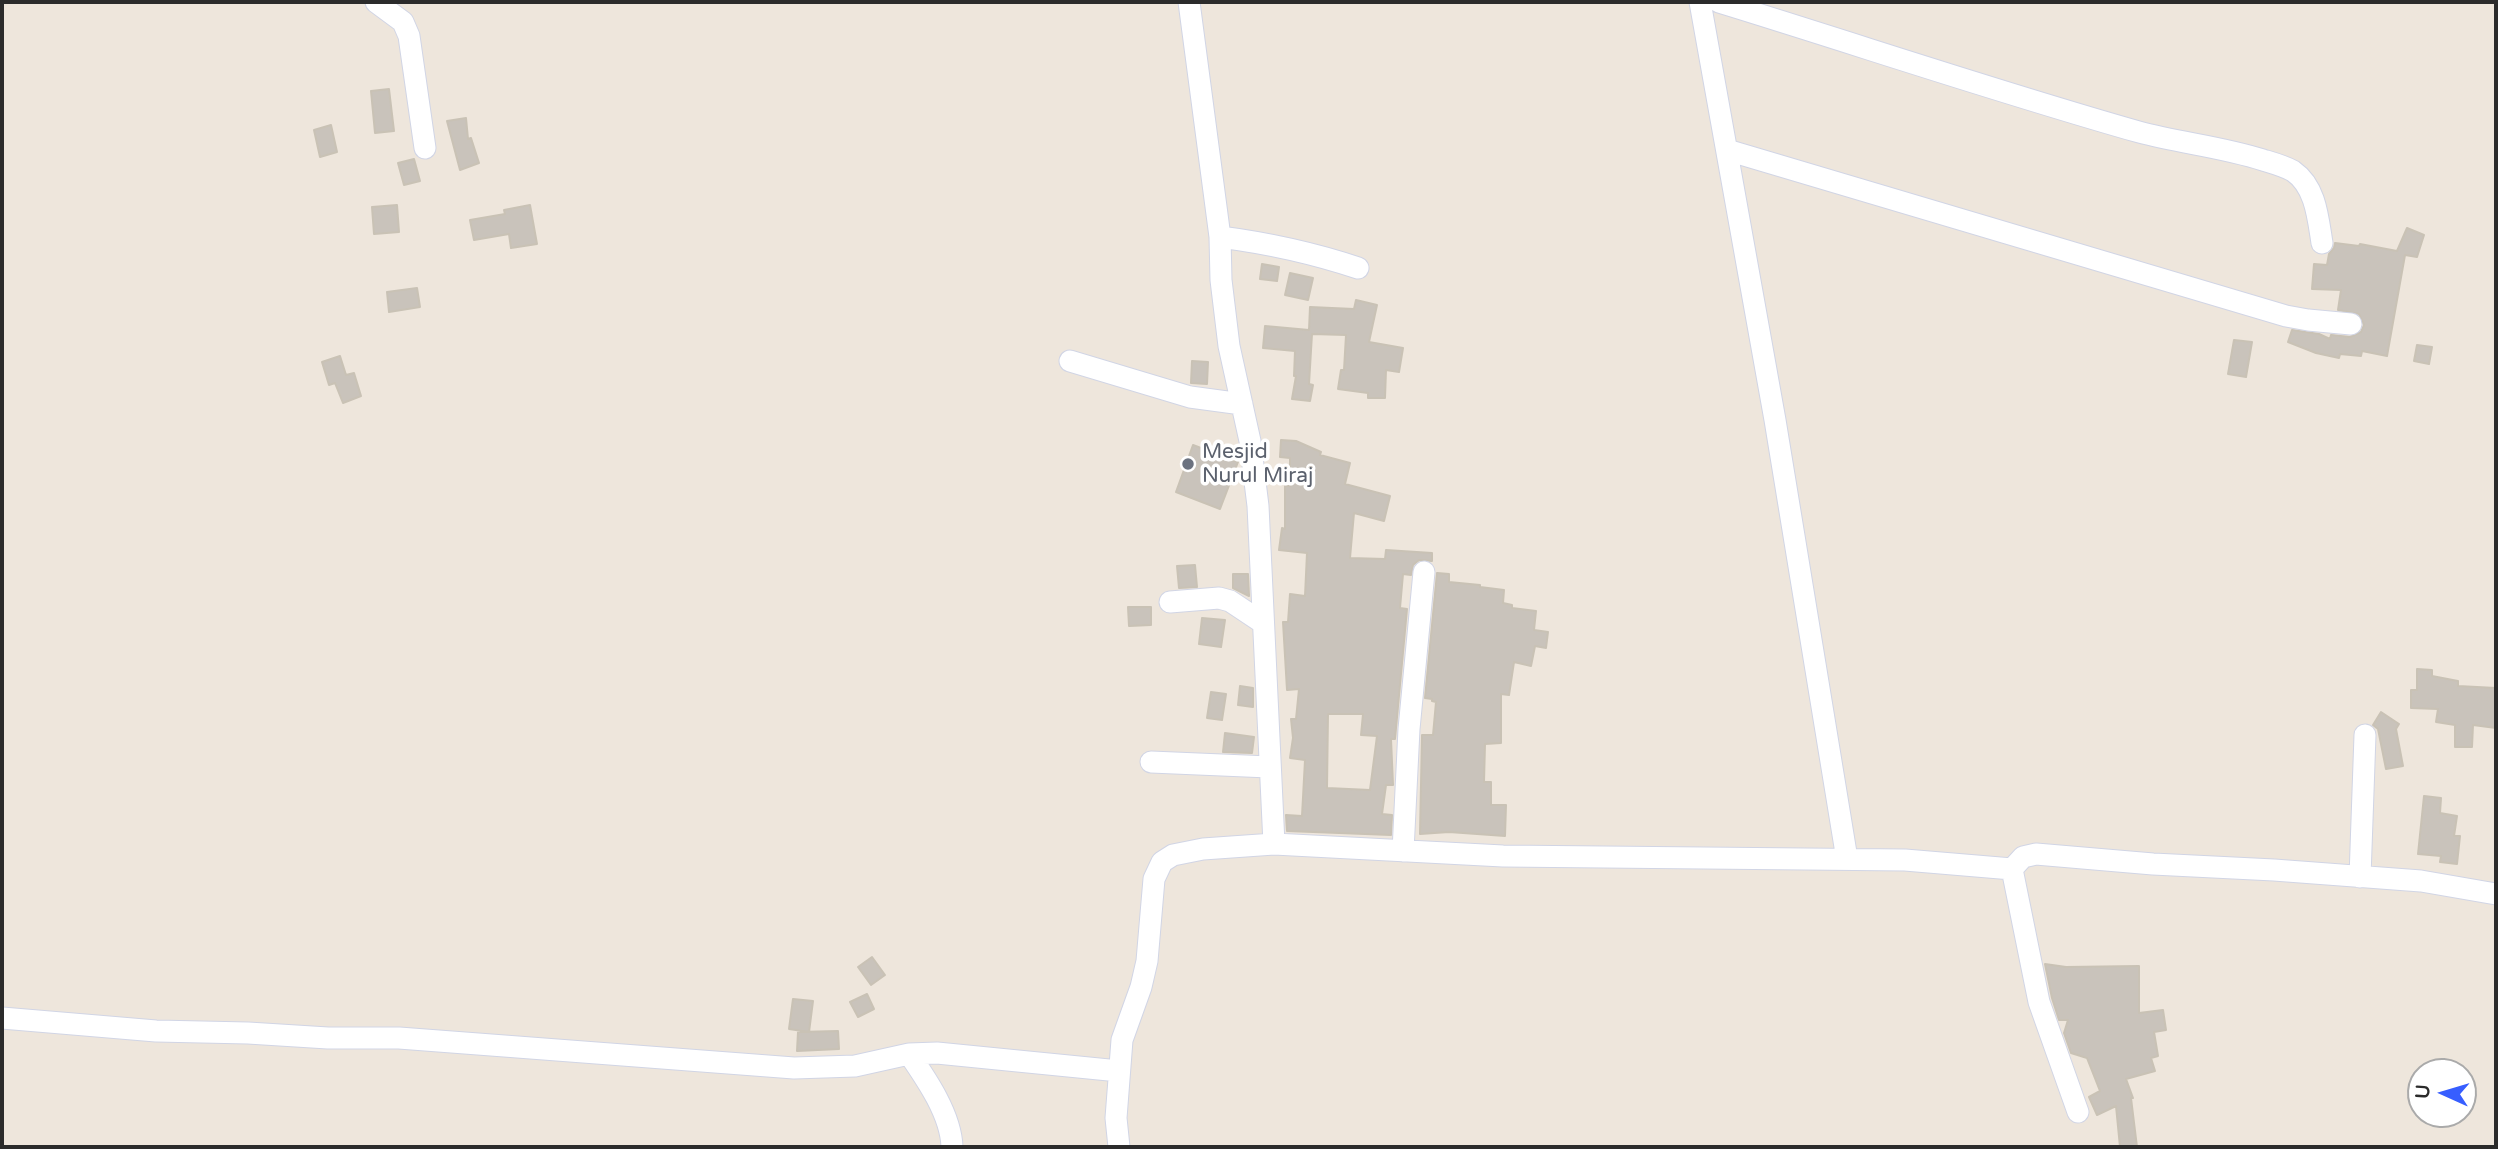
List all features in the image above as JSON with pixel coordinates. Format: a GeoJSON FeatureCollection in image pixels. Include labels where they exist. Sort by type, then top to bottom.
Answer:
{"type":"FeatureCollection","features":[{"type":"Feature","properties":{"kind":"street"},"geometry":{"type":"LineString","coordinates":[[376,2],[403,22],[409,36],[425,148]]}},
{"type":"Feature","properties":{"kind":"street"},"geometry":{"type":"LineString","coordinates":[[1189,2],[1220,237],[1221,280],[1229,346],[1250,441],[1258,506],[1274,844]]}},
{"type":"Feature","properties":{"kind":"street"},"geometry":{"type":"LineString","coordinates":[[1700,2],[1847,859]]}},
{"type":"Feature","properties":{"kind":"street"},"geometry":{"type":"LineString","coordinates":[[1719,2],[2129,129],[2247,154],[2275,163],[2293,171],[2304,183],[2314,201],[2322,243]]}},
{"type":"Feature","properties":{"kind":"street"},"geometry":{"type":"LineString","coordinates":[[1727,150],[2286,316],[2351,324]]}},
{"type":"Feature","properties":{"kind":"street"},"geometry":{"type":"LineString","coordinates":[[1220,237],[1260,242],[1326,257],[1358,268]]}},
{"type":"Feature","properties":{"kind":"street"},"geometry":{"type":"LineString","coordinates":[[1070,361],[1189,397],[1242,404]]}},
{"type":"Feature","properties":{"kind":"street"},"geometry":{"type":"LineString","coordinates":[[1403,851],[1409,729],[1424,572]]}},
{"type":"Feature","properties":{"kind":"street"},"geometry":{"type":"LineString","coordinates":[[1170,602],[1219,598],[1230,601],[1263,623]]}},
{"type":"Feature","properties":{"kind":"street"},"geometry":{"type":"LineString","coordinates":[[2360,877],[2365,735]]}},
{"type":"Feature","properties":{"kind":"street"},"geometry":{"type":"LineString","coordinates":[[1151,762],[1269,768]]}},
{"type":"Feature","properties":{"kind":"street"},"geometry":{"type":"LineString","coordinates":[[1119,1147],[1116,1118],[1122,1040],[1141,987],[1147,961],[1153,889],[1158,868],[1169,856],[1274,844],[1503,856],[1905,860],[2012,869]]}},
{"type":"Feature","properties":{"kind":"street"},"geometry":{"type":"LineString","coordinates":[[2012,869],[2023,857],[2036,854],[2421,881],[2496,894]]}},
{"type":"Feature","properties":{"kind":"street"},"geometry":{"type":"LineString","coordinates":[[2012,869],[2039,1002],[2078,1112]]}},
{"type":"Feature","properties":{"kind":"street"},"geometry":{"type":"LineString","coordinates":[[2,1018],[156,1031],[399,1038],[794,1068],[855,1066],[909,1054],[948,1054],[1119,1071]]}},
{"type":"Feature","properties":{"kind":"street"},"geometry":{"type":"LineString","coordinates":[[909,1054],[945,1114],[952,1135],[952,1147]]}},
{"type":"Feature","properties":{"kind":"building"},"geometry":{"type":"Polygon","coordinates":[[[389,89],[394,131],[375,133],[371,91],[389,89]]]}},
{"type":"Feature","properties":{"kind":"building"},"geometry":{"type":"Polygon","coordinates":[[[466,118],[468,139],[471,138],[479,163],[460,170],[447,121],[466,118]]]}},
{"type":"Feature","properties":{"kind":"building"},"geometry":{"type":"Polygon","coordinates":[[[331,125],[337,152],[320,157],[314,130],[331,125]]]}},
{"type":"Feature","properties":{"kind":"building"},"geometry":{"type":"Polygon","coordinates":[[[414,159],[420,181],[404,185],[398,163],[414,159]]]}},
{"type":"Feature","properties":{"kind":"building"},"geometry":{"type":"Polygon","coordinates":[[[397,205],[399,232],[374,234],[372,207],[397,205]]]}},
{"type":"Feature","properties":{"kind":"building"},"geometry":{"type":"Polygon","coordinates":[[[530,205],[537,244],[511,248],[509,234],[474,240],[470,220],[505,214],[504,210],[530,205]]]}},
{"type":"Feature","properties":{"kind":"building"},"geometry":{"type":"Polygon","coordinates":[[[2407,228],[2424,235],[2417,257],[2405,255],[2387,356],[2362,351],[2361,356],[2340,354],[2339,358],[2316,353],[2288,342],[2292,330],[2319,334],[2330,339],[2331,335],[2350,337],[2361,332],[2364,325],[2359,314],[2338,310],[2341,290],[2312,289],[2314,264],[2327,265],[2335,243],[2360,244],[2397,251],[2407,228]]]}},
{"type":"Feature","properties":{"kind":"building"},"geometry":{"type":"Polygon","coordinates":[[[1262,264],[1279,267],[1277,281],[1260,279],[1262,264]]]}},
{"type":"Feature","properties":{"kind":"building"},"geometry":{"type":"Polygon","coordinates":[[[1290,273],[1313,278],[1308,300],[1285,295],[1290,273]]]}},
{"type":"Feature","properties":{"kind":"building"},"geometry":{"type":"Polygon","coordinates":[[[417,288],[420,307],[389,312],[387,292],[417,288]]]}},
{"type":"Feature","properties":{"kind":"building"},"geometry":{"type":"Polygon","coordinates":[[[1356,300],[1377,305],[1369,342],[1403,348],[1399,372],[1386,370],[1385,398],[1368,398],[1368,393],[1338,389],[1341,370],[1344,370],[1346,335],[1312,334],[1309,384],[1313,385],[1310,401],[1292,399],[1296,376],[1295,351],[1263,348],[1265,326],[1309,330],[1310,307],[1354,309],[1356,300]]]}},
{"type":"Feature","properties":{"kind":"building"},"geometry":{"type":"Polygon","coordinates":[[[2234,340],[2252,342],[2246,377],[2228,374],[2234,340]]]}},
{"type":"Feature","properties":{"kind":"building"},"geometry":{"type":"Polygon","coordinates":[[[2417,345],[2432,347],[2429,364],[2414,361],[2417,345]]]}},
{"type":"Feature","properties":{"kind":"building"},"geometry":{"type":"Polygon","coordinates":[[[340,356],[346,375],[354,373],[361,396],[343,403],[335,383],[329,385],[322,362],[340,356]]]}},
{"type":"Feature","properties":{"kind":"building"},"geometry":{"type":"Polygon","coordinates":[[[1192,361],[1208,362],[1207,384],[1191,383],[1192,361]]]}},
{"type":"Feature","properties":{"kind":"building"},"geometry":{"type":"Polygon","coordinates":[[[1281,440],[1296,441],[1321,452],[1320,455],[1350,463],[1345,484],[1390,496],[1384,521],[1354,513],[1350,558],[1385,559],[1386,550],[1432,553],[1432,561],[1419,560],[1413,565],[1411,575],[1403,574],[1400,608],[1407,609],[1395,739],[1391,739],[1393,785],[1386,785],[1382,814],[1392,815],[1391,835],[1287,831],[1286,815],[1302,816],[1305,760],[1290,758],[1293,738],[1291,719],[1296,719],[1299,689],[1287,690],[1283,622],[1288,622],[1290,594],[1305,596],[1307,553],[1279,550],[1282,528],[1285,529],[1285,486],[1290,486],[1290,458],[1280,457],[1281,440]],[[1328,714],[1327,788],[1370,790],[1377,736],[1361,735],[1363,714],[1328,714]]]}},
{"type":"Feature","properties":{"kind":"building"},"geometry":{"type":"Polygon","coordinates":[[[1193,445],[1238,462],[1220,509],[1176,492],[1193,445]]]}},
{"type":"Feature","properties":{"kind":"building"},"geometry":{"type":"Polygon","coordinates":[[[1195,565],[1197,587],[1179,588],[1177,566],[1195,565]]]}},
{"type":"Feature","properties":{"kind":"building"},"geometry":{"type":"Polygon","coordinates":[[[1437,573],[1449,574],[1449,582],[1504,590],[1503,603],[1512,605],[1512,608],[1536,611],[1534,630],[1548,632],[1546,648],[1535,646],[1531,666],[1514,662],[1509,695],[1501,694],[1501,743],[1485,744],[1484,782],[1491,782],[1491,805],[1506,805],[1505,836],[1449,832],[1420,834],[1422,735],[1433,735],[1436,702],[1425,698],[1437,573]]]}},
{"type":"Feature","properties":{"kind":"building"},"geometry":{"type":"Polygon","coordinates":[[[1233,574],[1248,574],[1249,596],[1233,588],[1233,574]]]}},
{"type":"Feature","properties":{"kind":"building"},"geometry":{"type":"Polygon","coordinates":[[[1128,607],[1151,607],[1151,625],[1129,626],[1128,607]]]}},
{"type":"Feature","properties":{"kind":"building"},"geometry":{"type":"Polygon","coordinates":[[[1202,618],[1225,620],[1221,647],[1199,644],[1202,618]]]}},
{"type":"Feature","properties":{"kind":"building"},"geometry":{"type":"Polygon","coordinates":[[[2417,669],[2432,670],[2432,676],[2458,681],[2458,686],[2496,688],[2496,728],[2473,725],[2472,747],[2455,747],[2455,725],[2436,722],[2438,709],[2411,708],[2411,690],[2417,690],[2417,669]]]}},
{"type":"Feature","properties":{"kind":"building"},"geometry":{"type":"Polygon","coordinates":[[[1240,686],[1253,688],[1253,707],[1238,705],[1240,686]]]}},
{"type":"Feature","properties":{"kind":"building"},"geometry":{"type":"Polygon","coordinates":[[[1211,692],[1226,694],[1222,720],[1207,718],[1211,692]]]}},
{"type":"Feature","properties":{"kind":"building"},"geometry":{"type":"Polygon","coordinates":[[[2381,712],[2399,724],[2396,729],[2403,766],[2386,769],[2378,729],[2373,725],[2381,712]]]}},
{"type":"Feature","properties":{"kind":"building"},"geometry":{"type":"Polygon","coordinates":[[[1225,733],[1254,737],[1252,753],[1223,752],[1225,733]]]}},
{"type":"Feature","properties":{"kind":"building"},"geometry":{"type":"Polygon","coordinates":[[[2424,796],[2441,798],[2440,813],[2457,816],[2454,836],[2460,836],[2457,864],[2440,862],[2441,856],[2418,854],[2424,796]]]}},
{"type":"Feature","properties":{"kind":"building"},"geometry":{"type":"Polygon","coordinates":[[[872,957],[885,975],[871,985],[858,967],[872,957]]]}},
{"type":"Feature","properties":{"kind":"building"},"geometry":{"type":"Polygon","coordinates":[[[2045,964],[2066,967],[2139,966],[2139,1013],[2163,1010],[2166,1030],[2154,1032],[2158,1056],[2151,1058],[2155,1071],[2126,1079],[2133,1098],[2137,1147],[2120,1147],[2116,1106],[2097,1115],[2089,1097],[2100,1091],[2087,1058],[2071,1053],[2064,1033],[2068,1020],[2059,1020],[2045,964]]]}},
{"type":"Feature","properties":{"kind":"building"},"geometry":{"type":"Polygon","coordinates":[[[867,994],[874,1009],[858,1017],[850,1002],[867,994]]]}},
{"type":"Feature","properties":{"kind":"building"},"geometry":{"type":"Polygon","coordinates":[[[793,999],[813,1001],[809,1032],[789,1029],[793,999]]]}},
{"type":"Feature","properties":{"kind":"building"},"geometry":{"type":"Polygon","coordinates":[[[838,1031],[839,1049],[797,1051],[798,1032],[838,1031]]]}},
{"type":"Feature","properties":{"kind":"place","name":"Mesjid Nurul Miraj"},"geometry":{"type":"Point","coordinates":[1188,464]}}]}
